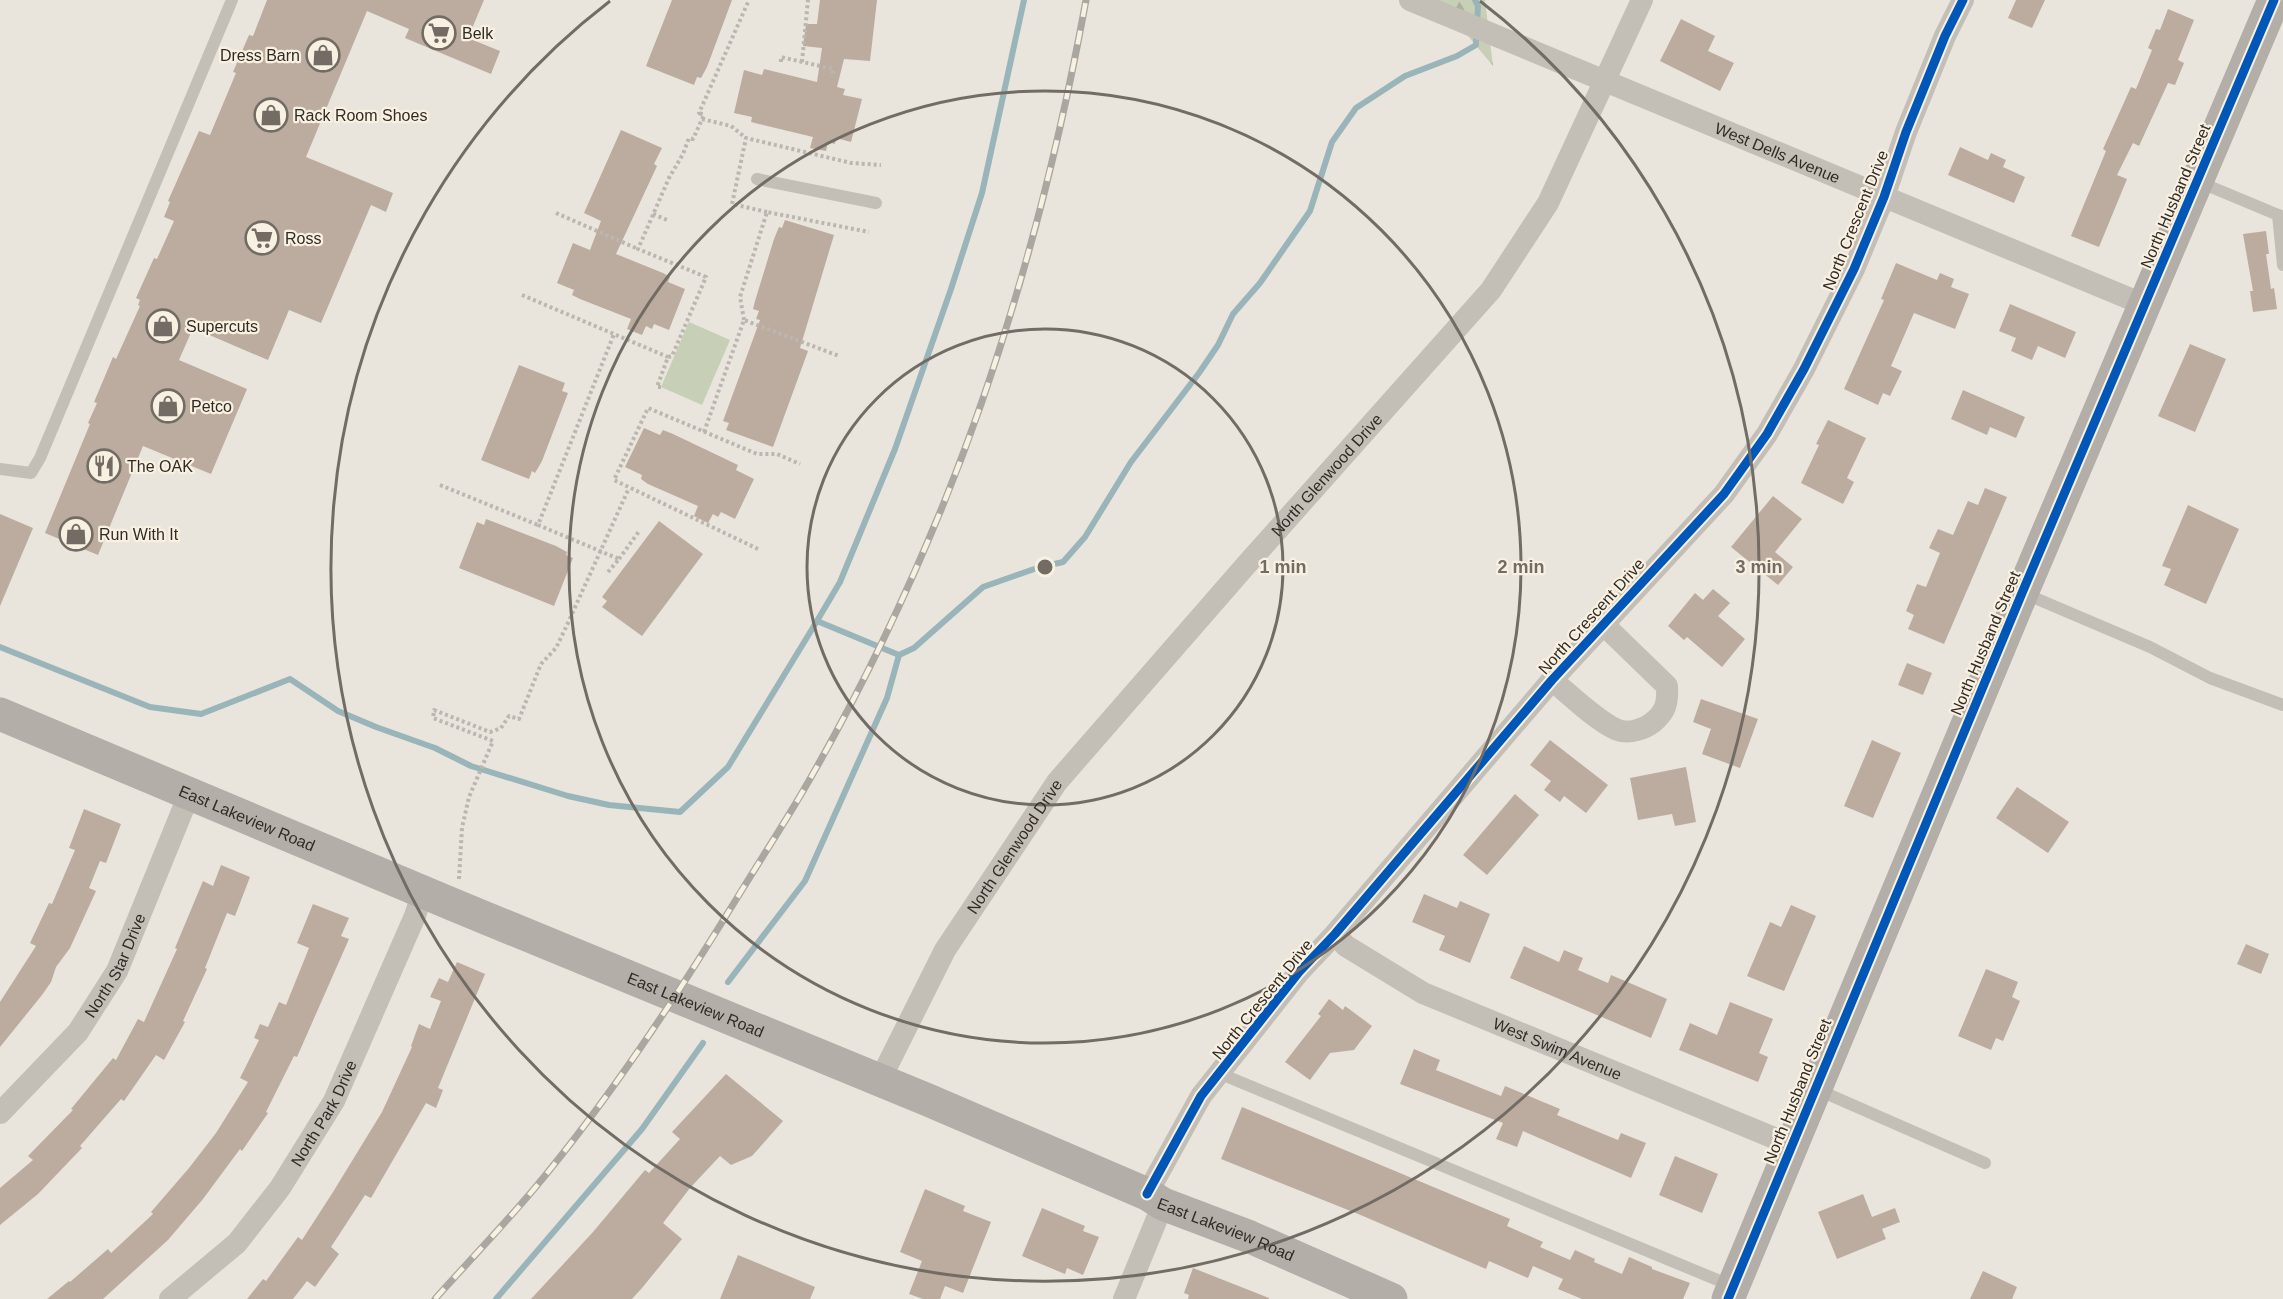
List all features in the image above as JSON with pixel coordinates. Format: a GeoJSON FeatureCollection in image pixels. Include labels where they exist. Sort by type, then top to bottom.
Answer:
{"type":"FeatureCollection","features":[{"type":"Feature","properties":{"kind":"main road","name":"North Husband Street"},"geometry":{"type":"LineString","coordinates":[[1731,1293],[1814,1088],[2274,0]]}},
{"type":"Feature","properties":{"kind":"main road","name":"East Lakeview Road"},"geometry":{"type":"LineString","coordinates":[[0,714],[454,905],[880,1080],[1391,1299]]}},
{"type":"Feature","properties":{"kind":"street","name":"West Dells Avenue"},"geometry":{"type":"LineString","coordinates":[[1410,0],[2145,305]]}},
{"type":"Feature","properties":{"kind":"street","name":"North Glenwood Drive"},"geometry":{"type":"LineString","coordinates":[[880,1080],[945,950],[1058,782],[1247,564],[1491,290],[1548,202],[1642,0]]}},
{"type":"Feature","properties":{"kind":"street","name":"North Crescent Drive"},"geometry":{"type":"LineString","coordinates":[[1124,1299],[1155,1199],[1201,1096],[1221,1074],[1299,972],[1335,934],[1552,680],[1724,494],[1767,434],[1809,359],[1854,269],[1884,197],[1906,132],[1945,36],[1963,0]]}},
{"type":"Feature","properties":{"kind":"street"},"geometry":{"type":"LineString","coordinates":[[1552,680],[1607,725],[1619,731],[1646,727],[1660,716],[1668,700],[1666,686],[1604,624]]}},
{"type":"Feature","properties":{"kind":"street","name":"North Star Drive"},"geometry":{"type":"LineString","coordinates":[[0,1113],[78,1032],[117,971],[190,792]]}},
{"type":"Feature","properties":{"kind":"street","name":"North Park Drive"},"geometry":{"type":"LineString","coordinates":[[170,1299],[237,1243],[280,1188],[328,1110],[415,916],[423,891]]}},
{"type":"Feature","properties":{"kind":"street","name":"West Swim Avenue"},"geometry":{"type":"LineString","coordinates":[[1335,934],[1346,946],[1423,993],[1791,1145]]}},
{"type":"Feature","properties":{"kind":"lane"},"geometry":{"type":"LineString","coordinates":[[0,469],[31,472],[40,458],[231,0]]}},
{"type":"Feature","properties":{"kind":"lane"},"geometry":{"type":"LineString","coordinates":[[757,179],[876,203]]}},
{"type":"Feature","properties":{"kind":"lane"},"geometry":{"type":"LineString","coordinates":[[2198,182],[2280,216],[2283,265]]}},
{"type":"Feature","properties":{"kind":"lane"},"geometry":{"type":"LineString","coordinates":[[2022,593],[2150,647],[2210,678],[2283,705]]}},
{"type":"Feature","properties":{"kind":"lane"},"geometry":{"type":"LineString","coordinates":[[1221,1074],[1731,1293]]}},
{"type":"Feature","properties":{"kind":"lane"},"geometry":{"type":"LineString","coordinates":[[1814,1088],[1985,1163]]}},
{"type":"Feature","properties":{"kind":"path"},"geometry":{"type":"LineString","coordinates":[[638,249],[689,138],[693,140],[702,120],[704,115],[699,113],[749,0]]}},
{"type":"Feature","properties":{"kind":"path"},"geometry":{"type":"LineString","coordinates":[[802,62],[808,0]]}},
{"type":"Feature","properties":{"kind":"path"},"geometry":{"type":"LineString","coordinates":[[781,62],[781,57],[833,69],[832,77]]}},
{"type":"Feature","properties":{"kind":"path"},"geometry":{"type":"LineString","coordinates":[[702,120],[731,126],[746,138]]}},
{"type":"Feature","properties":{"kind":"path"},"geometry":{"type":"LineString","coordinates":[[704,432],[744,320],[740,297],[767,212],[869,232]]}},
{"type":"Feature","properties":{"kind":"path"},"geometry":{"type":"LineString","coordinates":[[556,213],[706,277],[672,356],[668,357],[657,387],[661,387]]}},
{"type":"Feature","properties":{"kind":"path"},"geometry":{"type":"LineString","coordinates":[[653,214],[667,220]]}},
{"type":"Feature","properties":{"kind":"path"},"geometry":{"type":"LineString","coordinates":[[522,295],[668,357]]}},
{"type":"Feature","properties":{"kind":"path"},"geometry":{"type":"LineString","coordinates":[[744,320],[839,356]]}},
{"type":"Feature","properties":{"kind":"path"},"geometry":{"type":"LineString","coordinates":[[538,525],[614,334]]}},
{"type":"Feature","properties":{"kind":"path"},"geometry":{"type":"LineString","coordinates":[[758,549],[614,480],[648,408],[757,454],[777,454],[800,464]]}},
{"type":"Feature","properties":{"kind":"path"},"geometry":{"type":"LineString","coordinates":[[440,485],[619,559]]}},
{"type":"Feature","properties":{"kind":"path"},"geometry":{"type":"LineString","coordinates":[[454,905],[460,874],[462,828],[469,797],[493,741],[433,718],[434,710],[490,732],[501,728],[509,716],[519,719],[541,664],[556,648],[629,488]]}},
{"type":"Feature","properties":{"kind":"path"},"geometry":{"type":"LineString","coordinates":[[608,572],[640,530]]}},
{"type":"Feature","properties":{"kind":"green space"},"geometry":{"type":"Polygon","coordinates":[[[1438,0],[1485,0],[1493,66],[1438,0]]]}},
{"type":"Feature","properties":{"kind":"green space"},"geometry":{"type":"Polygon","coordinates":[[[689,322],[730,340],[702,405],[661,387],[689,322]]]}},
{"type":"Feature","properties":{"kind":"building"},"geometry":{"type":"Polygon","coordinates":[[[267,0],[484,0],[468,38],[500,51],[491,74],[405,38],[409,29],[367,11],[306,157],[393,193],[386,212],[371,205],[321,323],[289,310],[268,360],[193,328],[179,360],[247,389],[211,474],[143,446],[98,555],[45,533],[90,424],[88,423],[97,403],[94,402],[113,357],[116,359],[140,306],[138,305],[140,300],[136,298],[174,221],[164,217],[170,202],[168,201],[199,131],[210,135],[236,73],[233,72],[249,35],[253,36],[267,0]]]}},
{"type":"Feature","properties":{"kind":"building"},"geometry":{"type":"Polygon","coordinates":[[[672,0],[732,0],[707,67],[701,78],[697,77],[694,85],[646,66],[672,0]]]}},
{"type":"Feature","properties":{"kind":"building"},"geometry":{"type":"Polygon","coordinates":[[[820,0],[877,0],[870,61],[844,59],[837,87],[845,89],[843,95],[862,99],[851,142],[836,138],[835,144],[828,142],[826,151],[810,148],[813,137],[751,122],[752,117],[734,113],[744,70],[762,75],[764,69],[817,82],[822,48],[803,46],[806,24],[817,24],[820,0]]]}},
{"type":"Feature","properties":{"kind":"building"},"geometry":{"type":"Polygon","coordinates":[[[2016,0],[2045,0],[2032,28],[2008,18],[2016,0]]]}},
{"type":"Feature","properties":{"kind":"building"},"geometry":{"type":"Polygon","coordinates":[[[2168,9],[2194,20],[2178,60],[2184,63],[2175,85],[2168,83],[2139,146],[2133,143],[2117,175],[2127,179],[2099,247],[2071,236],[2106,151],[2103,149],[2131,87],[2136,89],[2152,50],[2148,48],[2156,29],[2160,30],[2168,9]]]}},
{"type":"Feature","properties":{"kind":"building"},"geometry":{"type":"Polygon","coordinates":[[[1681,19],[1715,36],[1708,51],[1734,63],[1720,91],[1660,61],[1681,19]]]}},
{"type":"Feature","properties":{"kind":"building"},"geometry":{"type":"Polygon","coordinates":[[[621,130],[662,148],[654,164],[657,166],[616,254],[663,273],[670,277],[668,282],[685,289],[669,330],[654,324],[652,329],[646,326],[642,335],[627,329],[631,319],[580,299],[572,295],[574,290],[557,283],[573,243],[590,250],[601,221],[584,213],[621,130]]]}},
{"type":"Feature","properties":{"kind":"building"},"geometry":{"type":"Polygon","coordinates":[[[1960,147],[1988,160],[1991,153],[2006,160],[2003,167],[2025,177],[2014,203],[1948,175],[1960,147]]]}},
{"type":"Feature","properties":{"kind":"building"},"geometry":{"type":"Polygon","coordinates":[[[785,220],[834,235],[800,348],[808,351],[773,447],[726,430],[729,423],[723,421],[760,320],[756,319],[759,311],[753,309],[755,301],[774,239],[785,220]]]}},
{"type":"Feature","properties":{"kind":"building"},"geometry":{"type":"Polygon","coordinates":[[[2266,231],[2269,254],[2266,254],[2271,289],[2274,288],[2277,309],[2253,312],[2250,291],[2253,291],[2243,234],[2266,231]]]}},
{"type":"Feature","properties":{"kind":"building"},"geometry":{"type":"Polygon","coordinates":[[[1896,263],[1937,280],[1940,273],[1954,279],[1951,287],[1969,294],[1955,329],[1914,313],[1891,366],[1902,371],[1890,396],[1883,393],[1878,405],[1844,389],[1884,300],[1881,299],[1896,263]]]}},
{"type":"Feature","properties":{"kind":"building"},"geometry":{"type":"Polygon","coordinates":[[[2010,304],[2076,332],[2065,358],[2038,346],[2032,360],[2011,351],[2016,338],[1999,331],[2010,304]]]}},
{"type":"Feature","properties":{"kind":"building"},"geometry":{"type":"Polygon","coordinates":[[[2190,344],[2226,359],[2195,432],[2158,416],[2190,344]]]}},
{"type":"Feature","properties":{"kind":"building"},"geometry":{"type":"Polygon","coordinates":[[[519,365],[565,383],[562,391],[568,393],[542,461],[535,473],[532,471],[529,479],[481,460],[519,365]]]}},
{"type":"Feature","properties":{"kind":"building"},"geometry":{"type":"Polygon","coordinates":[[[1963,390],[2025,417],[2016,438],[1990,427],[1987,435],[1951,419],[1963,390]]]}},
{"type":"Feature","properties":{"kind":"building"},"geometry":{"type":"Polygon","coordinates":[[[1828,420],[1866,438],[1847,478],[1854,482],[1843,504],[1801,483],[1828,420]]]}},
{"type":"Feature","properties":{"kind":"building"},"geometry":{"type":"Polygon","coordinates":[[[644,428],[660,435],[663,430],[673,434],[738,465],[736,470],[754,479],[735,519],[721,512],[718,517],[713,514],[708,523],[694,516],[698,506],[648,484],[641,479],[642,475],[625,467],[644,428]]]}},
{"type":"Feature","properties":{"kind":"building"},"geometry":{"type":"Polygon","coordinates":[[[1985,488],[2007,497],[1944,644],[1908,629],[1914,615],[1906,611],[1917,584],[1926,587],[1940,553],[1929,548],[1938,529],[1953,535],[1968,501],[1978,505],[1985,488]]]}},
{"type":"Feature","properties":{"kind":"building"},"geometry":{"type":"Polygon","coordinates":[[[1773,496],[1802,519],[1775,552],[1793,567],[1778,585],[1731,547],[1773,496]]]}},
{"type":"Feature","properties":{"kind":"building"},"geometry":{"type":"Polygon","coordinates":[[[2188,505],[2239,529],[2206,604],[2164,585],[2171,569],[2162,566],[2188,505]]]}},
{"type":"Feature","properties":{"kind":"building"},"geometry":{"type":"Polygon","coordinates":[[[0,514],[33,528],[0,606],[0,514]]]}},
{"type":"Feature","properties":{"kind":"building"},"geometry":{"type":"Polygon","coordinates":[[[486,519],[556,546],[573,558],[554,606],[459,568],[477,522],[484,525],[486,519]]]}},
{"type":"Feature","properties":{"kind":"building"},"geometry":{"type":"Polygon","coordinates":[[[659,521],[703,554],[642,636],[602,607],[607,601],[602,597],[659,521]]]}},
{"type":"Feature","properties":{"kind":"building"},"geometry":{"type":"Polygon","coordinates":[[[1713,589],[1730,603],[1718,616],[1745,639],[1722,667],[1687,637],[1684,640],[1668,626],[1695,593],[1703,600],[1713,589]]]}},
{"type":"Feature","properties":{"kind":"building"},"geometry":{"type":"Polygon","coordinates":[[[1907,663],[1932,673],[1923,695],[1898,685],[1907,663]]]}},
{"type":"Feature","properties":{"kind":"building"},"geometry":{"type":"Polygon","coordinates":[[[1701,699],[1758,719],[1740,768],[1702,754],[1711,729],[1693,722],[1701,699]]]}},
{"type":"Feature","properties":{"kind":"building"},"geometry":{"type":"Polygon","coordinates":[[[1550,740],[1608,785],[1586,813],[1564,796],[1560,802],[1544,790],[1551,781],[1530,765],[1550,740]]]}},
{"type":"Feature","properties":{"kind":"building"},"geometry":{"type":"Polygon","coordinates":[[[1872,740],[1901,753],[1873,818],[1844,806],[1872,740]]]}},
{"type":"Feature","properties":{"kind":"building"},"geometry":{"type":"Polygon","coordinates":[[[1686,767],[1696,822],[1675,826],[1672,814],[1638,820],[1630,778],[1686,767]]]}},
{"type":"Feature","properties":{"kind":"building"},"geometry":{"type":"Polygon","coordinates":[[[2017,787],[2069,822],[2048,853],[1996,818],[2017,787]]]}},
{"type":"Feature","properties":{"kind":"building"},"geometry":{"type":"Polygon","coordinates":[[[1515,794],[1539,815],[1487,875],[1463,855],[1515,794]]]}},
{"type":"Feature","properties":{"kind":"building"},"geometry":{"type":"Polygon","coordinates":[[[84,809],[121,824],[106,863],[100,861],[89,888],[96,891],[70,948],[56,967],[51,982],[42,995],[0,1047],[0,1002],[36,946],[30,943],[49,903],[52,904],[75,850],[69,848],[84,809]]]}},
{"type":"Feature","properties":{"kind":"building"},"geometry":{"type":"Polygon","coordinates":[[[221,865],[250,877],[235,916],[227,913],[205,968],[207,969],[183,1021],[185,1022],[164,1060],[156,1055],[124,1101],[121,1099],[80,1146],[82,1148],[38,1194],[0,1225],[0,1188],[33,1160],[28,1156],[73,1110],[71,1109],[113,1058],[116,1060],[138,1019],[144,1022],[177,949],[175,948],[203,881],[213,886],[221,865]]]}},
{"type":"Feature","properties":{"kind":"building"},"geometry":{"type":"Polygon","coordinates":[[[1424,894],[1457,908],[1460,901],[1490,914],[1470,963],[1439,950],[1445,936],[1412,922],[1424,894]]]}},
{"type":"Feature","properties":{"kind":"building"},"geometry":{"type":"Polygon","coordinates":[[[313,904],[349,918],[341,936],[349,939],[297,1057],[294,1056],[266,1112],[268,1113],[242,1151],[240,1149],[203,1199],[168,1240],[103,1299],[47,1299],[108,1249],[111,1253],[153,1214],[151,1212],[216,1133],[248,1082],[240,1078],[259,1040],[254,1038],[260,1024],[268,1027],[279,1002],[286,1005],[309,948],[297,943],[313,904]]]}},
{"type":"Feature","properties":{"kind":"building"},"geometry":{"type":"Polygon","coordinates":[[[1791,905],[1816,916],[1784,991],[1747,976],[1770,922],[1781,927],[1791,905]]]}},
{"type":"Feature","properties":{"kind":"building"},"geometry":{"type":"Polygon","coordinates":[[[2246,944],[2269,954],[2261,974],[2237,964],[2246,944]]]}},
{"type":"Feature","properties":{"kind":"building"},"geometry":{"type":"Polygon","coordinates":[[[1524,946],[1559,962],[1564,950],[1583,958],[1578,970],[1608,983],[1611,975],[1667,999],[1651,1038],[1510,978],[1524,946]]]}},
{"type":"Feature","properties":{"kind":"building"},"geometry":{"type":"Polygon","coordinates":[[[457,962],[485,974],[438,1088],[443,1090],[436,1108],[426,1103],[371,1198],[365,1195],[331,1247],[339,1254],[315,1287],[307,1281],[293,1299],[247,1299],[263,1279],[266,1281],[298,1237],[302,1240],[333,1192],[382,1112],[412,1047],[419,1024],[430,1029],[441,1001],[430,997],[439,978],[448,982],[457,962]]]}},
{"type":"Feature","properties":{"kind":"building"},"geometry":{"type":"Polygon","coordinates":[[[1986,969],[2018,982],[2012,997],[2020,1001],[2003,1041],[1996,1038],[1991,1050],[1958,1036],[1986,969]]]}},
{"type":"Feature","properties":{"kind":"building"},"geometry":{"type":"Polygon","coordinates":[[[1329,999],[1343,1010],[1345,1006],[1372,1026],[1354,1050],[1330,1053],[1310,1080],[1285,1062],[1321,1016],[1318,1014],[1329,999]]]}},
{"type":"Feature","properties":{"kind":"building"},"geometry":{"type":"Polygon","coordinates":[[[1730,1002],[1773,1019],[1759,1053],[1768,1057],[1758,1082],[1679,1050],[1690,1023],[1717,1035],[1730,1002]]]}},
{"type":"Feature","properties":{"kind":"building"},"geometry":{"type":"Polygon","coordinates":[[[1414,1049],[1440,1060],[1436,1070],[1501,1096],[1505,1086],[1560,1109],[1557,1115],[1618,1140],[1621,1133],[1646,1143],[1631,1178],[1523,1131],[1517,1147],[1496,1139],[1503,1123],[1400,1084],[1414,1049]]]}},
{"type":"Feature","properties":{"kind":"building"},"geometry":{"type":"Polygon","coordinates":[[[726,1074],[783,1121],[752,1156],[731,1165],[720,1156],[690,1188],[663,1223],[682,1239],[642,1288],[632,1299],[531,1299],[593,1232],[645,1170],[649,1173],[680,1139],[672,1132],[726,1074]]]}},
{"type":"Feature","properties":{"kind":"building"},"geometry":{"type":"Polygon","coordinates":[[[1242,1107],[1510,1219],[1507,1226],[1543,1242],[1540,1247],[1570,1260],[1575,1250],[1595,1259],[1594,1262],[1622,1274],[1629,1257],[1652,1269],[1690,1283],[1683,1299],[1582,1299],[1558,1289],[1563,1279],[1533,1266],[1528,1278],[1489,1261],[1486,1269],[1221,1159],[1242,1107]]]}},
{"type":"Feature","properties":{"kind":"building"},"geometry":{"type":"Polygon","coordinates":[[[1675,1156],[1718,1174],[1702,1213],[1659,1195],[1675,1156]]]}},
{"type":"Feature","properties":{"kind":"building"},"geometry":{"type":"Polygon","coordinates":[[[925,1189],[965,1206],[963,1211],[991,1222],[963,1293],[945,1286],[940,1299],[923,1299],[909,1294],[922,1261],[900,1252],[925,1189]]]}},
{"type":"Feature","properties":{"kind":"building"},"geometry":{"type":"Polygon","coordinates":[[[1863,1194],[1872,1217],[1895,1208],[1900,1222],[1882,1229],[1886,1239],[1837,1259],[1818,1212],[1863,1194]]]}},
{"type":"Feature","properties":{"kind":"building"},"geometry":{"type":"Polygon","coordinates":[[[1042,1208],[1085,1226],[1083,1231],[1099,1237],[1083,1275],[1067,1268],[1065,1274],[1022,1256],[1042,1208]]]}},
{"type":"Feature","properties":{"kind":"building"},"geometry":{"type":"Polygon","coordinates":[[[738,1255],[815,1287],[810,1299],[720,1299],[738,1255]]]}},
{"type":"Feature","properties":{"kind":"building"},"geometry":{"type":"Polygon","coordinates":[[[1193,1268],[1269,1299],[1188,1299],[1189,1295],[1184,1293],[1193,1268]]]}},
{"type":"Feature","properties":{"kind":"building"},"geometry":{"type":"Polygon","coordinates":[[[1983,1271],[2017,1287],[2012,1299],[1970,1299],[1983,1271]]]}},
{"type":"Feature","properties":{"kind":"waterway"},"geometry":{"type":"LineString","coordinates":[[817,621],[840,582],[895,449],[951,289],[982,193],[1024,0]]}},
{"type":"Feature","properties":{"kind":"waterway"},"geometry":{"type":"LineString","coordinates":[[1475,0],[1478,6],[1477,23]]}},
{"type":"Feature","properties":{"kind":"waterway"},"geometry":{"type":"LineString","coordinates":[[728,982],[805,881],[887,698],[899,655],[914,648],[983,587],[1037,568],[1063,562],[1085,537],[1131,462],[1199,373],[1218,345],[1233,314],[1260,283],[1310,211],[1332,142],[1356,108],[1405,76],[1457,56],[1476,45],[1476,33]]}},
{"type":"Feature","properties":{"kind":"waterway"},"geometry":{"type":"LineString","coordinates":[[0,647],[150,707],[201,714],[290,679],[338,711],[435,748],[471,766],[568,796],[609,805],[680,812],[728,767],[817,621],[899,655]]}},
{"type":"Feature","properties":{"kind":"waterway"},"geometry":{"type":"LineString","coordinates":[[496,1299],[642,1129],[703,1043]]}},
{"type":"Feature","properties":{"kind":"railway"},"geometry":{"type":"LineString","coordinates":[[435,1299],[562,1155],[641,1047],[787,818],[823,757],[860,686],[928,542],[967,444],[1009,320],[1060,128],[1086,0]]}},
{"type":"Feature","properties":{"kind":"cycle path"},"geometry":{"type":"LineString","coordinates":[[1147,1194],[1201,1096],[1299,972],[1335,934],[1552,680],[1724,494],[1767,434],[1804,369],[1854,269],[1884,197],[1906,132],[1945,36],[1963,0]]}},
{"type":"Feature","properties":{"kind":"cycle path"},"geometry":{"type":"LineString","coordinates":[[1728,1299],[2022,593],[2274,0]]}},
{"type":"Feature","properties":{"kind":"place","name":"Belk"},"geometry":{"type":"Point","coordinates":[439,33]}},
{"type":"Feature","properties":{"kind":"place","name":"Dress Barn"},"geometry":{"type":"Point","coordinates":[323,55]}},
{"type":"Feature","properties":{"kind":"place","name":"Rack Room Shoes"},"geometry":{"type":"Point","coordinates":[271,115]}},
{"type":"Feature","properties":{"kind":"place","name":"Ross"},"geometry":{"type":"Point","coordinates":[262,238]}},
{"type":"Feature","properties":{"kind":"place","name":"Supercuts"},"geometry":{"type":"Point","coordinates":[163,326]}},
{"type":"Feature","properties":{"kind":"place","name":"Petco"},"geometry":{"type":"Point","coordinates":[168,406]}},
{"type":"Feature","properties":{"kind":"place","name":"The OAK"},"geometry":{"type":"Point","coordinates":[104,466]}},
{"type":"Feature","properties":{"kind":"place","name":"Run With It"},"geometry":{"type":"Point","coordinates":[76,534]}}]}
